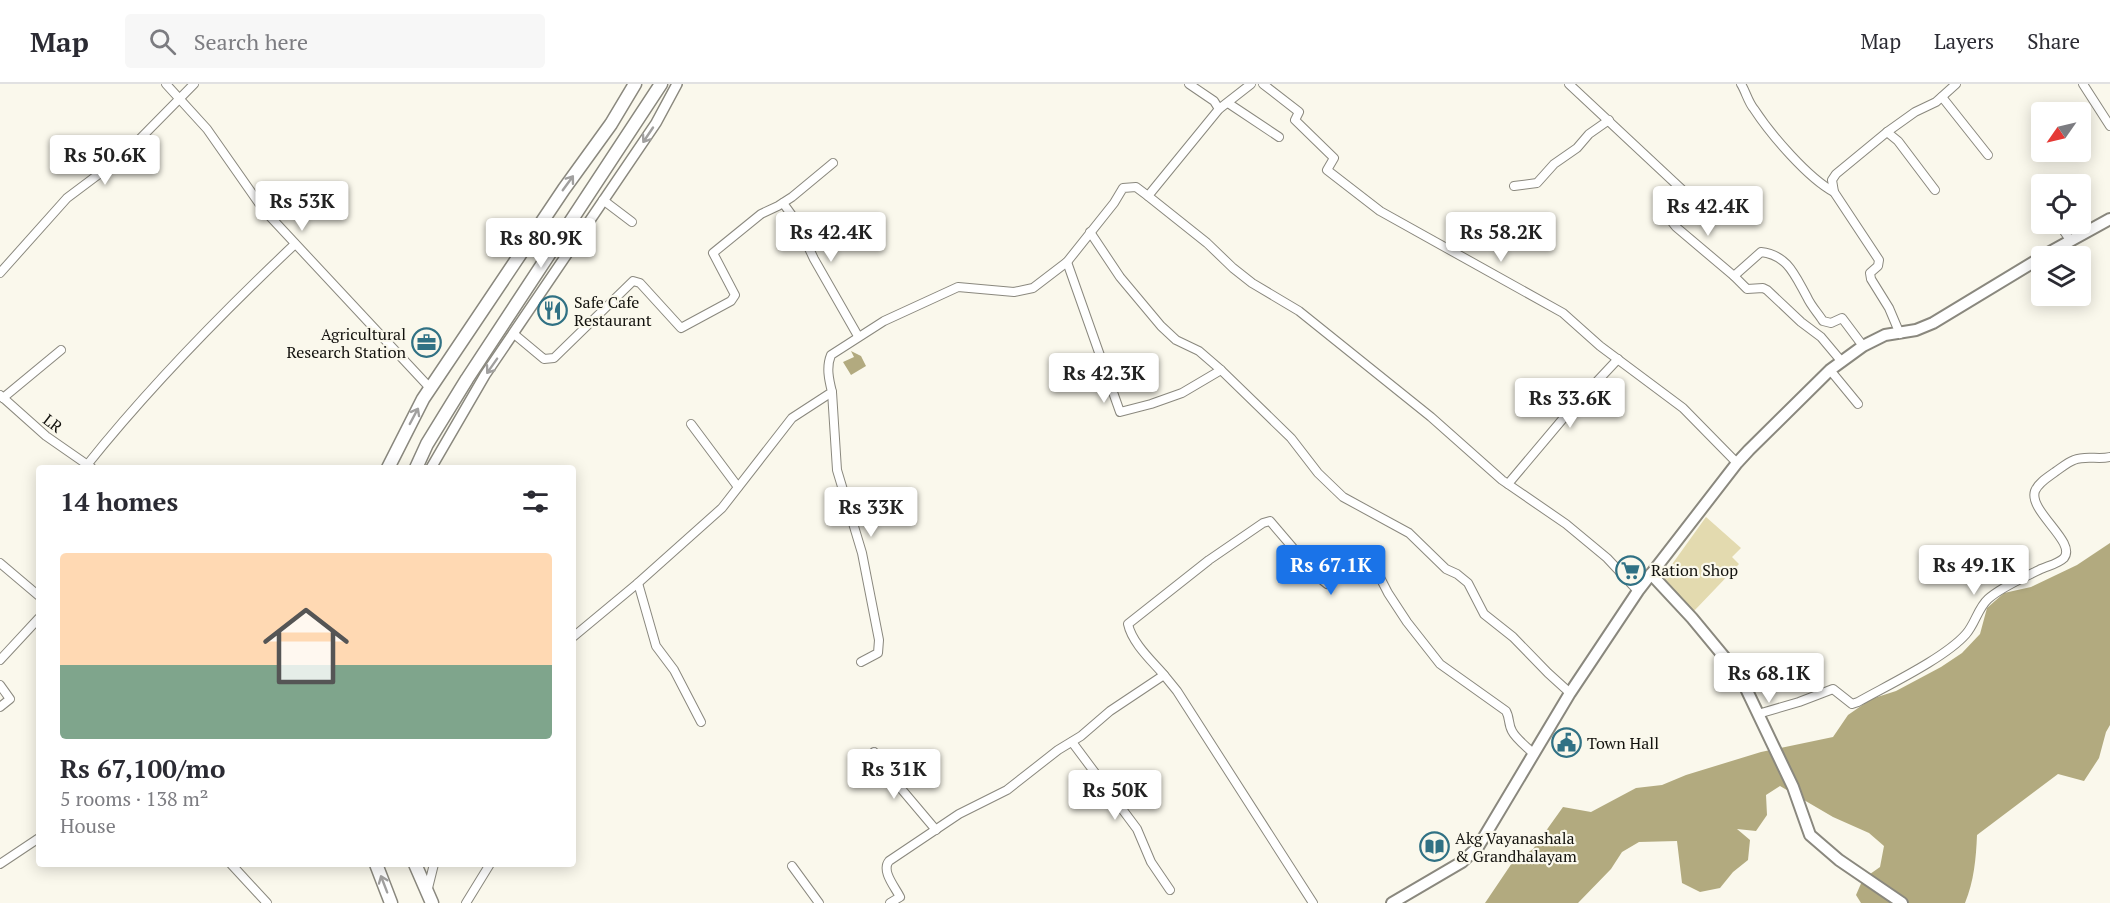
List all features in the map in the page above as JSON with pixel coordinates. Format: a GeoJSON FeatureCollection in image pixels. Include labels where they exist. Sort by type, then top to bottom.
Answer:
{"type":"FeatureCollection","features":[{"type":"Feature","properties":{"kind":"highway"},"geometry":{"type":"LineString","coordinates":[[389,465],[430,388],[551,208],[612,124],[635,84]]}},
{"type":"Feature","properties":{"kind":"highway"},"geometry":{"type":"LineString","coordinates":[[417,465],[427,444],[467,379],[661,84]]}},
{"type":"Feature","properties":{"kind":"highway"},"geometry":{"type":"LineString","coordinates":[[377,867],[391,903]]}},
{"type":"Feature","properties":{"kind":"highway"},"geometry":{"type":"LineString","coordinates":[[416,867],[429,898]]}},
{"type":"Feature","properties":{"kind":"main road"},"geometry":{"type":"LineString","coordinates":[[2060,246],[2110,219]]}},
{"type":"Feature","properties":{"kind":"main road"},"geometry":{"type":"LineString","coordinates":[[1392,903],[1462,862],[1472,853],[1570,693],[1638,591],[1737,462],[1830,370],[1863,346],[1885,335],[1900,334],[1933,323],[2031,264]]}},
{"type":"Feature","properties":{"kind":"main road"},"geometry":{"type":"LineString","coordinates":[[1651,574],[1692,618],[1740,676],[1793,787],[1810,835],[1848,866],[1902,903]]}},
{"type":"Feature","properties":{"kind":"street"},"geometry":{"type":"LineString","coordinates":[[166,84],[207,129],[263,209],[430,388]]}},
{"type":"Feature","properties":{"kind":"street"},"geometry":{"type":"LineString","coordinates":[[0,273],[67,198],[123,156],[194,84]]}},
{"type":"Feature","properties":{"kind":"street"},"geometry":{"type":"LineString","coordinates":[[433,465],[485,375],[656,123],[677,84]]}},
{"type":"Feature","properties":{"kind":"street"},"geometry":{"type":"LineString","coordinates":[[1189,84],[1214,101],[1219,109]]}},
{"type":"Feature","properties":{"kind":"street"},"geometry":{"type":"LineString","coordinates":[[1148,196],[1219,109],[1251,84]]}},
{"type":"Feature","properties":{"kind":"street"},"geometry":{"type":"LineString","coordinates":[[1263,84],[1299,112],[1295,120],[1334,158],[1327,170],[1380,211],[1551,305],[1683,408],[1737,462]]}},
{"type":"Feature","properties":{"kind":"street"},"geometry":{"type":"LineString","coordinates":[[1569,84],[1691,198],[1674,216],[1672,222],[1747,289],[1767,290],[1801,322],[1821,336],[1842,362]]}},
{"type":"Feature","properties":{"kind":"street"},"geometry":{"type":"LineString","coordinates":[[1741,84],[1752,107],[1774,136],[1811,175],[1834,192]]}},
{"type":"Feature","properties":{"kind":"street"},"geometry":{"type":"LineString","coordinates":[[1900,334],[1889,308],[1870,279],[1870,273],[1878,266],[1879,260],[1834,192],[1832,180],[1836,174],[1887,132],[1915,112],[1936,102],[1956,84]]}},
{"type":"Feature","properties":{"kind":"street"},"geometry":{"type":"LineString","coordinates":[[2083,84],[2110,126]]}},
{"type":"Feature","properties":{"kind":"street"},"geometry":{"type":"LineString","coordinates":[[1942,97],[1988,155]]}},
{"type":"Feature","properties":{"kind":"street"},"geometry":{"type":"LineString","coordinates":[[1228,103],[1279,137]]}},
{"type":"Feature","properties":{"kind":"street"},"geometry":{"type":"LineString","coordinates":[[1514,186],[1537,183],[1554,164],[1577,148],[1589,134],[1609,120]]}},
{"type":"Feature","properties":{"kind":"street"},"geometry":{"type":"LineString","coordinates":[[1887,132],[1898,141],[1935,190]]}},
{"type":"Feature","properties":{"kind":"street"},"geometry":{"type":"LineString","coordinates":[[514,334],[544,359],[554,358],[633,281],[640,283],[681,328],[731,301],[735,295],[713,253],[761,214],[783,203],[833,163]]}},
{"type":"Feature","properties":{"kind":"street"},"geometry":{"type":"LineString","coordinates":[[861,662],[878,653],[879,640],[862,553],[837,470],[832,392],[828,377],[831,355],[884,321],[958,287],[1014,292],[1033,288],[1067,262],[1114,203],[1123,188],[1136,187],[1207,243],[1252,283],[1299,311],[1431,417],[1508,484],[1566,524],[1607,558],[1638,591]]}},
{"type":"Feature","properties":{"kind":"street"},"geometry":{"type":"LineString","coordinates":[[603,200],[632,222]]}},
{"type":"Feature","properties":{"kind":"street"},"geometry":{"type":"LineString","coordinates":[[783,203],[796,221],[814,259],[858,336]]}},
{"type":"Feature","properties":{"kind":"street"},"geometry":{"type":"LineString","coordinates":[[1090,232],[1120,277],[1161,326],[1176,340],[1198,351],[1221,370],[1291,438],[1318,473],[1343,497],[1409,533],[1446,569],[1468,583],[1484,614],[1514,637],[1570,693]]}},
{"type":"Feature","properties":{"kind":"street"},"geometry":{"type":"LineString","coordinates":[[2066,234],[2070,240]]}},
{"type":"Feature","properties":{"kind":"street"},"geometry":{"type":"LineString","coordinates":[[91,465],[117,427],[260,276],[295,244]]}},
{"type":"Feature","properties":{"kind":"street"},"geometry":{"type":"LineString","coordinates":[[1734,276],[1761,252],[1771,253],[1792,270],[1823,321],[1831,323],[1842,318],[1863,346]]}},
{"type":"Feature","properties":{"kind":"street"},"geometry":{"type":"LineString","coordinates":[[1067,262],[1120,412],[1182,393],[1221,370]]}},
{"type":"Feature","properties":{"kind":"street"},"geometry":{"type":"LineString","coordinates":[[1,396],[62,350]]}},
{"type":"Feature","properties":{"kind":"street"},"geometry":{"type":"LineString","coordinates":[[1508,484],[1572,408],[1618,359]]}},
{"type":"Feature","properties":{"kind":"street"},"geometry":{"type":"LineString","coordinates":[[1830,370],[1858,404]]}},
{"type":"Feature","properties":{"kind":"street"},"geometry":{"type":"LineString","coordinates":[[576,635],[723,508],[792,418],[832,392]]}},
{"type":"Feature","properties":{"kind":"street","name":"LR"},"geometry":{"type":"LineString","coordinates":[[1,396],[46,436],[89,465]]}},
{"type":"Feature","properties":{"kind":"street"},"geometry":{"type":"LineString","coordinates":[[692,424],[738,487]]}},
{"type":"Feature","properties":{"kind":"street"},"geometry":{"type":"LineString","coordinates":[[1758,714],[1833,689],[1852,704],[1858,702],[1953,646],[1967,634],[1987,600],[2038,570],[2061,561],[2066,555],[2067,550],[2064,543],[2035,499],[2034,491],[2039,484],[2074,460],[2110,457]]}},
{"type":"Feature","properties":{"kind":"street"},"geometry":{"type":"LineString","coordinates":[[1312,903],[1178,690],[1144,652],[1128,624],[1209,560],[1263,523],[1270,521],[1317,576],[1327,584],[1368,554],[1392,598],[1440,664],[1506,711],[1510,717],[1513,734],[1534,754]]}},
{"type":"Feature","properties":{"kind":"street"},"geometry":{"type":"LineString","coordinates":[[0,563],[36,593]]}},
{"type":"Feature","properties":{"kind":"street"},"geometry":{"type":"LineString","coordinates":[[638,583],[656,646],[674,670],[701,722]]}},
{"type":"Feature","properties":{"kind":"street"},"geometry":{"type":"LineString","coordinates":[[0,660],[36,621]]}},
{"type":"Feature","properties":{"kind":"street"},"geometry":{"type":"LineString","coordinates":[[890,903],[902,900],[886,870],[886,864],[959,814],[1007,790],[1110,711],[1164,675]]}},
{"type":"Feature","properties":{"kind":"street"},"geometry":{"type":"LineString","coordinates":[[0,685],[10,699],[0,707]]}},
{"type":"Feature","properties":{"kind":"street"},"geometry":{"type":"LineString","coordinates":[[1072,742],[1137,829],[1151,862],[1170,890]]}},
{"type":"Feature","properties":{"kind":"street"},"geometry":{"type":"LineString","coordinates":[[874,752],[887,772],[936,830]]}},
{"type":"Feature","properties":{"kind":"street"},"geometry":{"type":"LineString","coordinates":[[0,864],[36,840]]}},
{"type":"Feature","properties":{"kind":"street"},"geometry":{"type":"LineString","coordinates":[[792,866],[819,903]]}},
{"type":"Feature","properties":{"kind":"street"},"geometry":{"type":"LineString","coordinates":[[234,867],[267,903]]}},
{"type":"Feature","properties":{"kind":"street"},"geometry":{"type":"LineString","coordinates":[[429,898],[434,867]]}},
{"type":"Feature","properties":{"kind":"street"},"geometry":{"type":"LineString","coordinates":[[466,903],[488,867]]}},
{"type":"Feature","properties":{"kind":"shaded area"},"geometry":{"type":"Polygon","coordinates":[[[851,351],[861,356],[866,366],[851,375],[843,362],[854,357],[851,351]]]}},
{"type":"Feature","properties":{"kind":"shaded area"},"geometry":{"type":"Polygon","coordinates":[[[1706,517],[1741,548],[1732,557],[1739,564],[1694,611],[1660,581],[1706,517]]]}},
{"type":"Feature","properties":{"kind":"shaded area"},"geometry":{"type":"Polygon","coordinates":[[[2110,543],[2110,725],[2099,758],[2084,781],[2058,774],[1977,835],[1974,870],[1965,903],[1861,903],[1856,895],[1863,879],[1880,867],[1884,846],[1869,833],[1833,817],[1780,786],[1766,795],[1767,815],[1756,831],[1737,829],[1750,840],[1748,860],[1733,872],[1720,888],[1700,892],[1682,883],[1677,841],[1639,842],[1622,852],[1611,869],[1578,903],[1485,903],[1512,863],[1533,849],[1563,807],[1591,812],[1636,788],[1662,785],[1686,775],[1761,752],[1833,737],[1848,715],[1871,699],[1896,691],[1962,653],[1980,634],[1987,608],[2004,593],[2031,587],[2077,565],[2110,543]]]}},
{"type":"Feature","properties":{"kind":"place","name":"Safe Cafe Restaurant"},"geometry":{"type":"Point","coordinates":[553,311]}},
{"type":"Feature","properties":{"kind":"place","name":"Agricultural Research Station"},"geometry":{"type":"Point","coordinates":[427,343]}},
{"type":"Feature","properties":{"kind":"place","name":"Ration Shop"},"geometry":{"type":"Point","coordinates":[1630,570]}},
{"type":"Feature","properties":{"kind":"place","name":"Town Hall"},"geometry":{"type":"Point","coordinates":[1566,743]}},
{"type":"Feature","properties":{"kind":"place","name":"Akg Vayanashala & Grandhalayam"},"geometry":{"type":"Point","coordinates":[1434,847]}}]}
